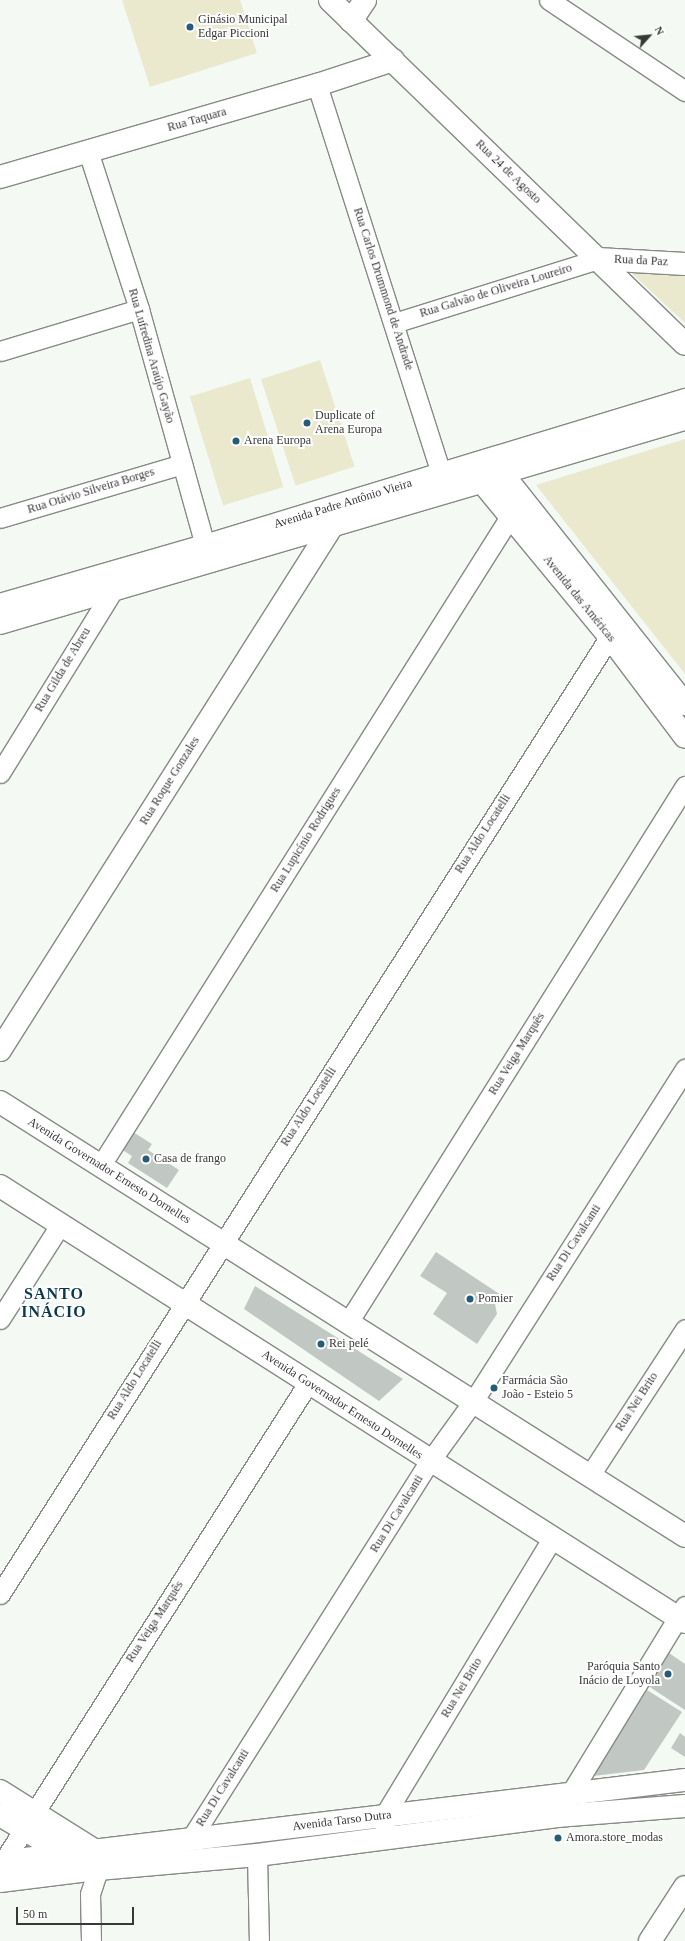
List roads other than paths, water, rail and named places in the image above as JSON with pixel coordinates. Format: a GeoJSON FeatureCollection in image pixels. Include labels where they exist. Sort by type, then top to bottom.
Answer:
{"type":"FeatureCollection","features":[{"type":"Feature","properties":{"kind":"street"},"geometry":{"type":"LineString","coordinates":[[351,21],[365,0]]}},
{"type":"Feature","properties":{"kind":"street"},"geometry":{"type":"LineString","coordinates":[[549,0],[685,91]]}},
{"type":"Feature","properties":{"kind":"street","name":"Rua 24 de Agosto"},"geometry":{"type":"LineString","coordinates":[[335,2],[351,21],[685,344]]}},
{"type":"Feature","properties":{"kind":"street","name":"Rua Taquara"},"geometry":{"type":"LineString","coordinates":[[0,177],[317,85],[393,60]]}},
{"type":"Feature","properties":{"kind":"street","name":"Rua Carlos Drummond de Andrade"},"geometry":{"type":"LineString","coordinates":[[317,85],[447,482]]}},
{"type":"Feature","properties":{"kind":"street","name":"Rua Lufredina Araújo Gayão"},"geometry":{"type":"LineString","coordinates":[[88,151],[139,309],[182,464],[209,554]]}},
{"type":"Feature","properties":{"kind":"street","name":"Rua da Paz"},"geometry":{"type":"LineString","coordinates":[[598,259],[685,264]]}},
{"type":"Feature","properties":{"kind":"street","name":"Rua Galvão de Oliveira Loureiro"},"geometry":{"type":"LineString","coordinates":[[394,323],[598,259]]}},
{"type":"Feature","properties":{"kind":"street"},"geometry":{"type":"LineString","coordinates":[[0,351],[139,309]]}},
{"type":"Feature","properties":{"kind":"street","name":"Avenida Padre Antônio Vieira"},"geometry":{"type":"LineString","coordinates":[[491,471],[685,400]]}},
{"type":"Feature","properties":{"kind":"street","name":"Avenida Padre Antônio Vieira"},"geometry":{"type":"LineString","coordinates":[[0,623],[112,590],[209,554],[447,482],[685,419]]}},
{"type":"Feature","properties":{"kind":"street","name":"Rua Otávio Silveira Borges"},"geometry":{"type":"LineString","coordinates":[[0,518],[182,464]]}},
{"type":"Feature","properties":{"kind":"street","name":"Avenida Padre Antônio Vieira"},"geometry":{"type":"LineString","coordinates":[[447,482],[468,465]]}},
{"type":"Feature","properties":{"kind":"street","name":"Avenida das Américas"},"geometry":{"type":"LineString","coordinates":[[468,465],[491,471],[615,629],[685,737]]}},
{"type":"Feature","properties":{"kind":"street","name":"Avenida das Américas"},"geometry":{"type":"LineString","coordinates":[[491,471],[511,515],[685,704]]}},
{"type":"Feature","properties":{"kind":"street","name":"Rua Lupicínio Rodrigues"},"geometry":{"type":"LineString","coordinates":[[101,1166],[511,515]]}},
{"type":"Feature","properties":{"kind":"street","name":"Rua Roque Gonzales"},"geometry":{"type":"LineString","coordinates":[[0,1050],[330,518]]}},
{"type":"Feature","properties":{"kind":"street","name":"Avenida Padre Antônio Vieira"},"geometry":{"type":"LineString","coordinates":[[0,605],[127,568],[209,554]]}},
{"type":"Feature","properties":{"kind":"street","name":"Rua Gilda de Abreu"},"geometry":{"type":"LineString","coordinates":[[0,773],[127,568]]}},
{"type":"Feature","properties":{"kind":"street","name":"Rua Aldo Locatelli"},"geometry":{"type":"LineString","coordinates":[[0,1594],[615,629]]}},
{"type":"Feature","properties":{"kind":"street","name":"Rua Veiga Marquês"},"geometry":{"type":"LineString","coordinates":[[349,1321],[685,786]]}},
{"type":"Feature","properties":{"kind":"street","name":"Rua Di Cavalcanti"},"geometry":{"type":"LineString","coordinates":[[190,1840],[430,1462],[474,1400],[685,1069]]}},
{"type":"Feature","properties":{"kind":"street","name":"Avenida Governador Ernesto Dornelles"},"geometry":{"type":"LineString","coordinates":[[0,1102],[474,1400],[685,1536]]}},
{"type":"Feature","properties":{"kind":"street","name":"Avenida Governador Ernesto Dornelles"},"geometry":{"type":"LineString","coordinates":[[0,1186],[552,1539],[683,1615]]}},
{"type":"Feature","properties":{"kind":"street"},"geometry":{"type":"LineString","coordinates":[[0,1319],[60,1225]]}},
{"type":"Feature","properties":{"kind":"street","name":"Rua Nei Brito"},"geometry":{"type":"LineString","coordinates":[[590,1475],[685,1329]]}},
{"type":"Feature","properties":{"kind":"street","name":"Rua Veiga Marquês"},"geometry":{"type":"LineString","coordinates":[[1,1868],[28,1821],[308,1383]]}},
{"type":"Feature","properties":{"kind":"street","name":"Rua Nei Brito"},"geometry":{"type":"LineString","coordinates":[[384,1816],[552,1539]]}},
{"type":"Feature","properties":{"kind":"street"},"geometry":{"type":"LineString","coordinates":[[557,1816],[683,1615]]}},
{"type":"Feature","properties":{"kind":"street","name":"Avenida Tarso Dutra"},"geometry":{"type":"LineString","coordinates":[[1,1868],[69,1863],[190,1840],[685,1780]]}},
{"type":"Feature","properties":{"kind":"street"},"geometry":{"type":"LineString","coordinates":[[0,1791],[69,1863],[90,1894]]}},
{"type":"Feature","properties":{"kind":"street","name":"Avenida Tarso Dutra"},"geometry":{"type":"LineString","coordinates":[[96,1859],[256,1855],[386,1840],[557,1816],[685,1806]]}},
{"type":"Feature","properties":{"kind":"street"},"geometry":{"type":"LineString","coordinates":[[0,1815],[28,1821],[96,1859],[90,1894],[91,1941]]}},
{"type":"Feature","properties":{"kind":"street"},"geometry":{"type":"LineString","coordinates":[[384,1816],[386,1840]]}},
{"type":"Feature","properties":{"kind":"street"},"geometry":{"type":"LineString","coordinates":[[256,1855],[259,1941]]}},
{"type":"Feature","properties":{"kind":"street"},"geometry":{"type":"LineString","coordinates":[[650,1941],[685,1887]]}},
{"type":"Feature","properties":{"kind":"place","name":"Ginásio Municipal Edgar Piccioni"},"geometry":{"type":"Point","coordinates":[190,27]}},
{"type":"Feature","properties":{"kind":"place","name":"Duplicate of Arena Europa"},"geometry":{"type":"Point","coordinates":[307,423]}},
{"type":"Feature","properties":{"kind":"place","name":"Arena Europa"},"geometry":{"type":"Point","coordinates":[236,441]}},
{"type":"Feature","properties":{"kind":"place","name":"Casa de frango"},"geometry":{"type":"Point","coordinates":[146,1159]}},
{"type":"Feature","properties":{"kind":"place","name":"Pomier"},"geometry":{"type":"Point","coordinates":[470,1299]}},
{"type":"Feature","properties":{"kind":"place","name":"Rei pelé"},"geometry":{"type":"Point","coordinates":[321,1344]}},
{"type":"Feature","properties":{"kind":"place","name":"Farmácia São João - Esteio 5"},"geometry":{"type":"Point","coordinates":[494,1388]}},
{"type":"Feature","properties":{"kind":"place","name":"Paróquia Santo Inácio de Loyola"},"geometry":{"type":"Point","coordinates":[668,1674]}},
{"type":"Feature","properties":{"kind":"place","name":"Amora.store_modas"},"geometry":{"type":"Point","coordinates":[558,1838]}},
{"type":"Feature","properties":{"kind":"district","name":"SANTO INÁCIO"},"geometry":{"type":"Point","coordinates":[54,1303]}}]}
